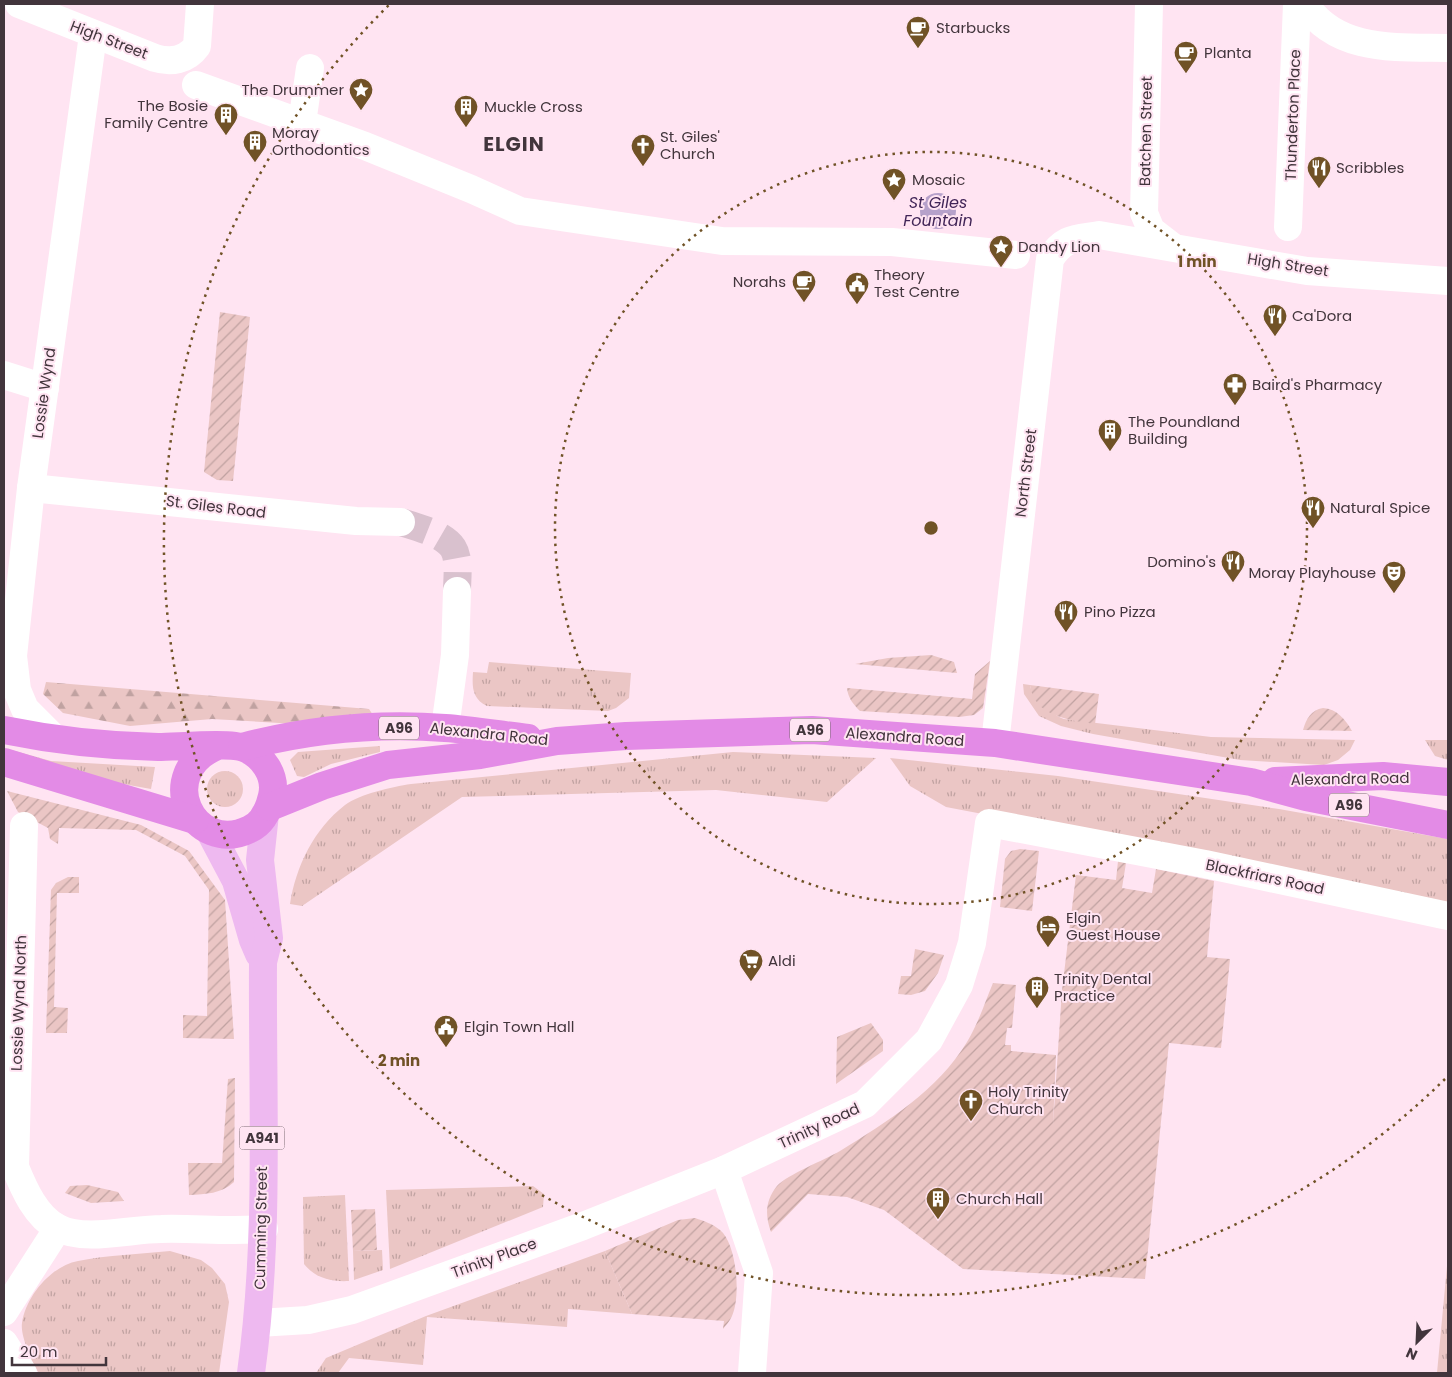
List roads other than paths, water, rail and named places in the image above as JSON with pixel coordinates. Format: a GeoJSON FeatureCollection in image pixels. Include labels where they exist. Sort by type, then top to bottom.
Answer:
{"type":"FeatureCollection","features":[{"type":"Feature","properties":{"kind":"highway","name":"Alexandra Road"},"geometry":{"type":"LineString","coordinates":[[229,747],[284,736],[363,728],[445,728],[557,742]]}},
{"type":"Feature","properties":{"kind":"highway","name":"A96"},"geometry":{"type":"LineString","coordinates":[[4,730],[54,738],[156,747],[229,747]]}},
{"type":"Feature","properties":{"kind":"highway","name":"Alexandra Road"},"geometry":{"type":"LineString","coordinates":[[268,810],[322,786],[388,765],[480,755],[557,742],[626,736],[812,730],[995,743],[1251,782],[1306,797],[1448,825]]}},
{"type":"Feature","properties":{"kind":"highway","name":"A96"},"geometry":{"type":"LineString","coordinates":[[202,825],[188,809],[184,797],[184,783],[188,771],[195,760],[205,751],[229,747]]}},
{"type":"Feature","properties":{"kind":"highway"},"geometry":{"type":"LineString","coordinates":[[229,747],[255,753],[265,764],[272,778],[273,792],[268,810]]}},
{"type":"Feature","properties":{"kind":"highway","name":"A96"},"geometry":{"type":"LineString","coordinates":[[4,762],[202,825],[223,834],[238,833],[251,828],[268,810]]}},
{"type":"Feature","properties":{"kind":"highway","name":"Alexandra Road"},"geometry":{"type":"LineString","coordinates":[[1251,782],[1335,776],[1383,776],[1448,782]]}},
{"type":"Feature","properties":{"kind":"main road","name":"Cumming Street"},"geometry":{"type":"LineString","coordinates":[[251,1373],[258,1322],[264,1229],[263,962],[269,938],[260,860],[268,810]]}},
{"type":"Feature","properties":{"kind":"main road","name":"Cumming Street"},"geometry":{"type":"LineString","coordinates":[[202,825],[236,881],[253,940],[263,962]]}},
{"type":"Feature","properties":{"kind":"street","name":"High Street"},"geometry":{"type":"LineString","coordinates":[[19,4],[93,35],[163,61],[173,61],[185,57],[197,46],[200,4]]}},
{"type":"Feature","properties":{"kind":"street","name":"Batchen Street"},"geometry":{"type":"LineString","coordinates":[[1149,4],[1144,213],[1151,230],[1173,247]]}},
{"type":"Feature","properties":{"kind":"street","name":"Thunderton Place"},"geometry":{"type":"LineString","coordinates":[[1288,227],[1297,4]]}},
{"type":"Feature","properties":{"kind":"street"},"geometry":{"type":"LineString","coordinates":[[1305,4],[1316,16],[1343,37],[1354,41],[1387,47],[1448,48]]}},
{"type":"Feature","properties":{"kind":"street","name":"Lossie Wynd"},"geometry":{"type":"LineString","coordinates":[[54,738],[25,709],[17,690],[13,656],[31,488],[93,35]]}},
{"type":"Feature","properties":{"kind":"street"},"geometry":{"type":"LineString","coordinates":[[302,123],[310,68]]}},
{"type":"Feature","properties":{"kind":"street"},"geometry":{"type":"LineString","coordinates":[[196,85],[302,123],[471,189],[520,211],[722,241],[892,242],[1016,256]]}},
{"type":"Feature","properties":{"kind":"street","name":"High Street"},"geometry":{"type":"LineString","coordinates":[[1099,235],[1307,271],[1448,281]]}},
{"type":"Feature","properties":{"kind":"street","name":"North Street"},"geometry":{"type":"LineString","coordinates":[[995,743],[1050,260],[1062,244],[1071,239],[1099,235]]}},
{"type":"Feature","properties":{"kind":"street"},"geometry":{"type":"LineString","coordinates":[[4,375],[45,388]]}},
{"type":"Feature","properties":{"kind":"street","name":"St. Giles Road"},"geometry":{"type":"LineString","coordinates":[[31,488],[356,522],[401,522]]}},
{"type":"Feature","properties":{"kind":"street"},"geometry":{"type":"LineString","coordinates":[[445,728],[455,655],[457,591]]}},
{"type":"Feature","properties":{"kind":"street","name":"Trinity Road"},"geometry":{"type":"LineString","coordinates":[[724,1170],[865,1104],[930,1040],[959,985],[972,943],[988,823],[1082,839]]}},
{"type":"Feature","properties":{"kind":"street","name":"Lossie Wynd North"},"geometry":{"type":"LineString","coordinates":[[24,826],[15,1167],[24,1188],[37,1210],[58,1228],[88,1235],[159,1228],[264,1229]]}},
{"type":"Feature","properties":{"kind":"street","name":"Blackfriars Road"},"geometry":{"type":"LineString","coordinates":[[1082,839],[1448,916]]}},
{"type":"Feature","properties":{"kind":"street"},"geometry":{"type":"LineString","coordinates":[[724,1170],[759,1273],[752,1373]]}},
{"type":"Feature","properties":{"kind":"street","name":"Trinity Place"},"geometry":{"type":"LineString","coordinates":[[258,1322],[308,1320],[352,1310],[583,1226],[724,1170]]}},
{"type":"Feature","properties":{"kind":"street"},"geometry":{"type":"LineString","coordinates":[[4,1312],[58,1228]]}},
{"type":"Feature","properties":{"kind":"street"},"geometry":{"type":"LineString","coordinates":[[4,1343],[23,1373]]}},
{"type":"Feature","properties":{"kind":"water","name":"St Giles Fountain"},"geometry":{"type":"Polygon","coordinates":[[[938,193],[951,198],[956,211],[951,224],[938,229],[925,224],[920,211],[925,198],[938,193]]]}},
{"type":"Feature","properties":{"kind":"tunnel"},"geometry":{"type":"LineString","coordinates":[[401,522],[437,535],[449,543],[453,548],[457,563],[457,591]]}},
{"type":"Feature","properties":{"kind":"place","name":"Starbucks"},"geometry":{"type":"Point","coordinates":[918,49]}},
{"type":"Feature","properties":{"kind":"place","name":"Planta"},"geometry":{"type":"Point","coordinates":[1186,74]}},
{"type":"Feature","properties":{"kind":"place","name":"The Drummer"},"geometry":{"type":"Point","coordinates":[361,111]}},
{"type":"Feature","properties":{"kind":"place","name":"Muckle Cross"},"geometry":{"type":"Point","coordinates":[466,128]}},
{"type":"Feature","properties":{"kind":"place","name":"The Bosie Family Centre"},"geometry":{"type":"Point","coordinates":[226,136]}},
{"type":"Feature","properties":{"kind":"place","name":"Moray Orthodontics"},"geometry":{"type":"Point","coordinates":[255,163]}},
{"type":"Feature","properties":{"kind":"place","name":"St. Giles' Church"},"geometry":{"type":"Point","coordinates":[643,167]}},
{"type":"Feature","properties":{"kind":"place","name":"Scribbles"},"geometry":{"type":"Point","coordinates":[1319,189]}},
{"type":"Feature","properties":{"kind":"place","name":"Mosaic"},"geometry":{"type":"Point","coordinates":[894,201]}},
{"type":"Feature","properties":{"kind":"place","name":"Dandy Lion"},"geometry":{"type":"Point","coordinates":[1001,268]}},
{"type":"Feature","properties":{"kind":"place","name":"Norahs"},"geometry":{"type":"Point","coordinates":[804,303]}},
{"type":"Feature","properties":{"kind":"place","name":"Theory Test Centre"},"geometry":{"type":"Point","coordinates":[857,305]}},
{"type":"Feature","properties":{"kind":"place","name":"Ca'Dora"},"geometry":{"type":"Point","coordinates":[1275,337]}},
{"type":"Feature","properties":{"kind":"place","name":"Baird's Pharmacy"},"geometry":{"type":"Point","coordinates":[1235,406]}},
{"type":"Feature","properties":{"kind":"place","name":"The Poundland Building"},"geometry":{"type":"Point","coordinates":[1110,452]}},
{"type":"Feature","properties":{"kind":"place","name":"Natural Spice"},"geometry":{"type":"Point","coordinates":[1313,529]}},
{"type":"Feature","properties":{"kind":"place","name":"Domino's"},"geometry":{"type":"Point","coordinates":[1233,583]}},
{"type":"Feature","properties":{"kind":"place","name":"Moray Playhouse"},"geometry":{"type":"Point","coordinates":[1394,594]}},
{"type":"Feature","properties":{"kind":"place","name":"Pino Pizza"},"geometry":{"type":"Point","coordinates":[1066,633]}},
{"type":"Feature","properties":{"kind":"place","name":"Elgin Guest House"},"geometry":{"type":"Point","coordinates":[1048,948]}},
{"type":"Feature","properties":{"kind":"place","name":"Aldi"},"geometry":{"type":"Point","coordinates":[751,982]}},
{"type":"Feature","properties":{"kind":"place","name":"Trinity Dental Practice"},"geometry":{"type":"Point","coordinates":[1037,1009]}},
{"type":"Feature","properties":{"kind":"place","name":"Elgin Town Hall"},"geometry":{"type":"Point","coordinates":[446,1048]}},
{"type":"Feature","properties":{"kind":"place","name":"Holy Trinity Church"},"geometry":{"type":"Point","coordinates":[971,1122]}},
{"type":"Feature","properties":{"kind":"place","name":"Church Hall"},"geometry":{"type":"Point","coordinates":[938,1220]}},
{"type":"Feature","properties":{"kind":"district","name":"ELGIN"},"geometry":{"type":"Point","coordinates":[514,144]}}]}
